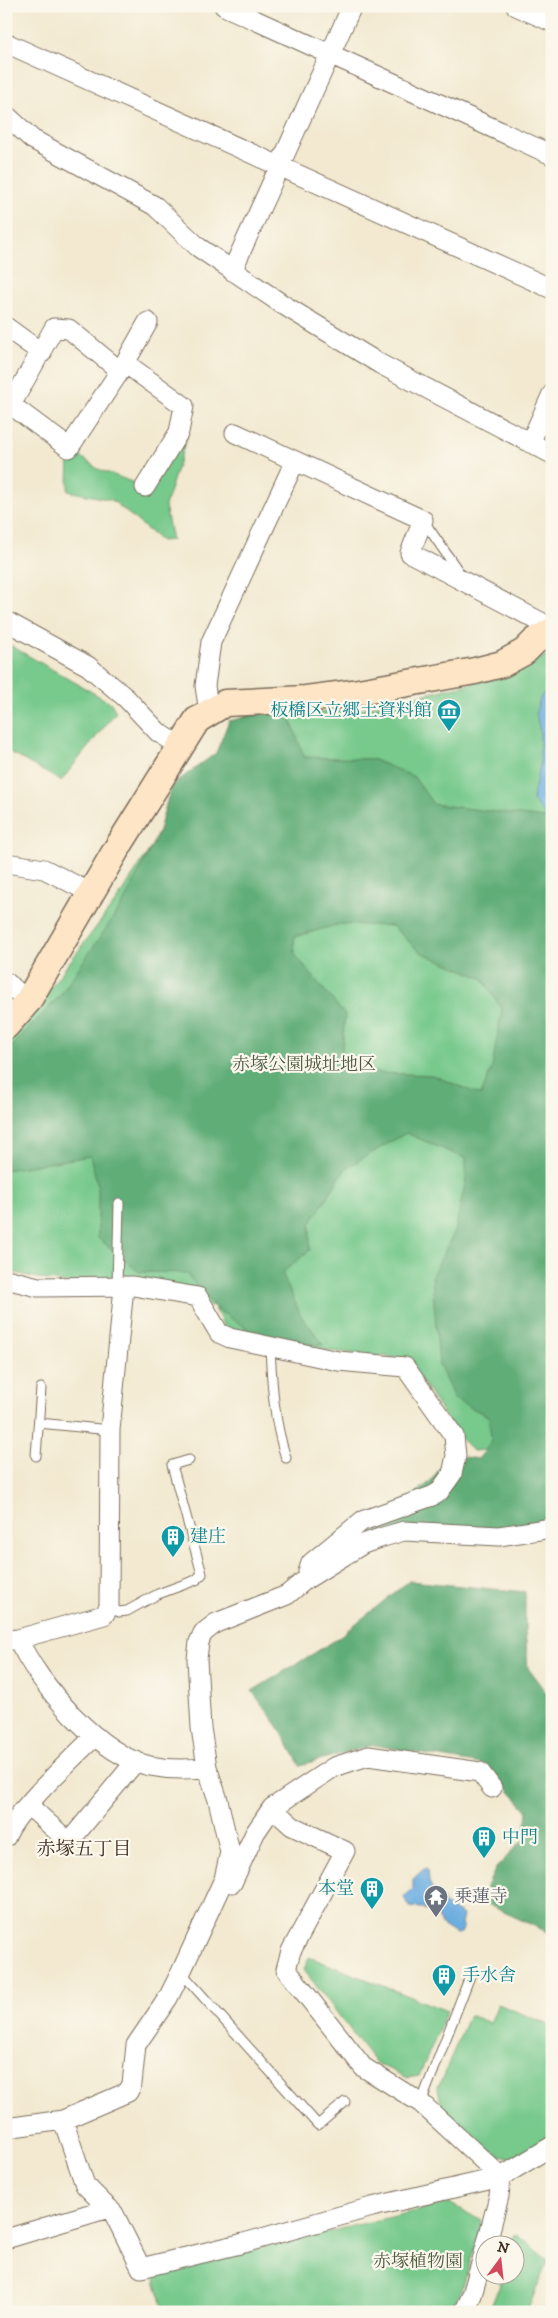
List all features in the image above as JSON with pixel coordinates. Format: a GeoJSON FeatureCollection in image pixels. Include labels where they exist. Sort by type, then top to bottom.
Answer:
{"type":"FeatureCollection","features":[{"type":"Feature","properties":{"kind":"street"},"geometry":{"type":"LineString","coordinates":[[224,6],[330,56],[552,155]]}},
{"type":"Feature","properties":{"kind":"street"},"geometry":{"type":"LineString","coordinates":[[232,271],[352,6]]}},
{"type":"Feature","properties":{"kind":"street"},"geometry":{"type":"LineString","coordinates":[[516,6],[552,22]]}},
{"type":"Feature","properties":{"kind":"street"},"geometry":{"type":"LineString","coordinates":[[6,43],[552,289]]}},
{"type":"Feature","properties":{"kind":"street"},"geometry":{"type":"LineString","coordinates":[[6,115],[32,139],[154,206],[198,247],[232,271],[380,364],[552,454]]}},
{"type":"Feature","properties":{"kind":"street"},"geometry":{"type":"LineString","coordinates":[[145,487],[179,432],[184,406],[123,367],[69,329],[54,328],[42,353],[11,405],[69,448],[123,367],[148,322]]}},
{"type":"Feature","properties":{"kind":"street"},"geometry":{"type":"LineString","coordinates":[[6,327],[42,353]]}},
{"type":"Feature","properties":{"kind":"street"},"geometry":{"type":"LineString","coordinates":[[530,443],[552,394]]}},
{"type":"Feature","properties":{"kind":"street"},"geometry":{"type":"LineString","coordinates":[[6,1026],[28,1001],[91,893],[197,720],[225,703],[334,695],[474,671],[510,660],[524,652],[535,641],[552,630],[410,553],[423,520],[235,433]]}},
{"type":"Feature","properties":{"kind":"street"},"geometry":{"type":"LineString","coordinates":[[209,712],[205,686],[211,642],[295,461]]}},
{"type":"Feature","properties":{"kind":"street"},"geometry":{"type":"LineString","coordinates":[[6,621],[88,666],[126,698],[158,732],[180,746]]}},
{"type":"Feature","properties":{"kind":"street"},"geometry":{"type":"LineString","coordinates":[[6,863],[44,869],[91,893]]}},
{"type":"Feature","properties":{"kind":"street"},"geometry":{"type":"LineString","coordinates":[[6,982],[28,1001]]}},
{"type":"Feature","properties":{"kind":"street"},"geometry":{"type":"LineString","coordinates":[[6,1279],[38,1288],[133,1286],[198,1297],[219,1333],[230,1338],[338,1361],[405,1367],[454,1436],[456,1456],[452,1474],[439,1492],[432,1496],[362,1521],[311,1563],[305,1580]]}},
{"type":"Feature","properties":{"kind":"street"},"geometry":{"type":"LineString","coordinates":[[120,1287],[110,1430],[109,1607],[104,1615],[12,1639],[71,1715],[95,1736],[136,1761],[149,1766],[182,1770],[207,1767]]}},
{"type":"Feature","properties":{"kind":"street"},"geometry":{"type":"LineString","coordinates":[[6,2128],[63,2120],[128,2092],[132,2084],[136,2045],[168,1998],[207,1919],[224,1879],[230,1852],[218,1800],[207,1767],[201,1728],[197,1659],[199,1642],[207,1628],[287,1595],[305,1580],[363,1544],[404,1531],[499,1536],[552,1528]]}},
{"type":"Feature","properties":{"kind":"street"},"geometry":{"type":"LineString","coordinates":[[6,1837],[9,1829],[28,1805],[95,1736]]}},
{"type":"Feature","properties":{"kind":"street"},"geometry":{"type":"LineString","coordinates":[[207,1919],[226,1897],[255,1833],[272,1808],[334,1767],[368,1756],[480,1772],[492,1788]]}},
{"type":"Feature","properties":{"kind":"street"},"geometry":{"type":"LineString","coordinates":[[28,1805],[69,1842],[136,1761]]}},
{"type":"Feature","properties":{"kind":"street"},"geometry":{"type":"LineString","coordinates":[[272,1808],[292,1826],[345,1851],[291,1950],[286,1969],[363,2067],[421,2103],[501,2177]]}},
{"type":"Feature","properties":{"kind":"street"},"geometry":{"type":"LineString","coordinates":[[63,2120],[85,2185],[114,2214],[141,2268],[244,2243],[372,2207],[501,2177],[552,2146]]}},
{"type":"Feature","properties":{"kind":"street"},"geometry":{"type":"LineString","coordinates":[[489,2236],[499,2196],[501,2177]]}},
{"type":"Feature","properties":{"kind":"street"},"geometry":{"type":"LineString","coordinates":[[6,2239],[109,2208]]}},
{"type":"Feature","properties":{"kind":"street"},"geometry":{"type":"LineString","coordinates":[[464,2312],[476,2281]]}},
{"type":"Feature","properties":{"kind":"lane"},"geometry":{"type":"LineString","coordinates":[[423,520],[465,582]]}},
{"type":"Feature","properties":{"kind":"lane"},"geometry":{"type":"LineString","coordinates":[[119,1203],[120,1287]]}},
{"type":"Feature","properties":{"kind":"lane"},"geometry":{"type":"LineString","coordinates":[[270,1348],[277,1432],[286,1458]]}},
{"type":"Feature","properties":{"kind":"lane"},"geometry":{"type":"LineString","coordinates":[[36,1456],[41,1388]]}},
{"type":"Feature","properties":{"kind":"lane"},"geometry":{"type":"LineString","coordinates":[[38,1423],[110,1430]]}},
{"type":"Feature","properties":{"kind":"lane"},"geometry":{"type":"LineString","coordinates":[[109,1607],[119,1612],[127,1611],[158,1594],[196,1580],[202,1574],[172,1465],[189,1460]]}},
{"type":"Feature","properties":{"kind":"lane"},"geometry":{"type":"LineString","coordinates":[[421,2103],[472,1971]]}},
{"type":"Feature","properties":{"kind":"lane"},"geometry":{"type":"LineString","coordinates":[[181,1972],[318,2125],[345,2102]]}},
{"type":"Feature","properties":{"kind":"green space"},"geometry":{"type":"Polygon","coordinates":[[[187,437],[165,506],[172,540],[161,541],[112,500],[68,491],[69,448],[98,469],[145,487],[187,437]]]}},
{"type":"Feature","properties":{"kind":"green space"},"geometry":{"type":"Polygon","coordinates":[[[6,643],[111,703],[116,712],[61,781],[6,750],[6,643]]]}},
{"type":"Feature","properties":{"kind":"green space","name":"赤塚公園城址地区"},"geometry":{"type":"Polygon","coordinates":[[[552,653],[552,1519],[504,1449],[473,1451],[457,1435],[407,1359],[330,1351],[225,1329],[214,1306],[41,1279],[6,1271],[6,1046],[119,897],[174,812],[244,715],[353,711],[499,677],[552,653]]]}},
{"type":"Feature","properties":{"kind":"green space","name":"赤塚公園城址地区"},"geometry":{"type":"Polygon","coordinates":[[[287,708],[304,757],[372,759],[414,777],[433,804],[552,819],[552,1531],[446,1535],[325,1550],[411,1497],[430,1482],[449,1455],[478,1459],[492,1442],[488,1416],[454,1399],[439,1364],[432,1276],[455,1231],[466,1179],[466,1159],[406,1133],[346,1168],[310,1224],[310,1250],[282,1273],[301,1316],[324,1345],[267,1341],[216,1309],[186,1273],[139,1272],[98,1238],[98,1186],[90,1156],[6,1170],[6,1052],[59,997],[124,902],[159,831],[171,786],[216,753],[229,721],[287,708]],[[340,924],[294,937],[295,955],[345,1015],[341,1061],[377,1073],[432,1075],[481,1095],[492,1068],[502,1009],[482,978],[420,952],[392,926],[340,924]]]}},
{"type":"Feature","properties":{"kind":"green space"},"geometry":{"type":"Polygon","coordinates":[[[409,1581],[525,1592],[528,1668],[552,1701],[552,1934],[480,1901],[496,1868],[525,1838],[527,1810],[486,1765],[374,1745],[300,1765],[278,1726],[252,1691],[334,1641],[409,1581]]]}},
{"type":"Feature","properties":{"kind":"green space"},"geometry":{"type":"Polygon","coordinates":[[[309,1957],[447,2011],[419,2076],[408,2078],[376,2063],[304,1970],[309,1957]]]}},
{"type":"Feature","properties":{"kind":"green space"},"geometry":{"type":"Polygon","coordinates":[[[498,2004],[552,2026],[552,2135],[514,2158],[496,2156],[442,2108],[438,2088],[469,2015],[490,2023],[498,2004]]]}},
{"type":"Feature","properties":{"kind":"green space","name":"赤塚植物園"},"geometry":{"type":"Polygon","coordinates":[[[449,2203],[482,2221],[478,2236],[476,2236],[462,2290],[450,2312],[165,2312],[155,2280],[160,2272],[449,2203]]]}},
{"type":"Feature","properties":{"kind":"green space"},"geometry":{"type":"Polygon","coordinates":[[[526,2243],[548,2260],[527,2312],[489,2312],[499,2286],[526,2286],[526,2243]]]}},
{"type":"Feature","properties":{"kind":"water"},"geometry":{"type":"Polygon","coordinates":[[[552,686],[552,819],[546,817],[532,799],[540,766],[540,733],[536,712],[541,696],[552,686]]]}},
{"type":"Feature","properties":{"kind":"water"},"geometry":{"type":"Polygon","coordinates":[[[425,1868],[428,1871],[429,1882],[433,1890],[440,1894],[444,1904],[463,1915],[461,1925],[463,1929],[461,1933],[456,1934],[442,1925],[436,1915],[423,1908],[409,1907],[404,1897],[413,1889],[413,1879],[425,1868]]]}},
{"type":"Feature","properties":{"kind":"place","name":"板橋区立郷土資料館"},"geometry":{"type":"Point","coordinates":[449,732]}},
{"type":"Feature","properties":{"kind":"place","name":"建庄"},"geometry":{"type":"Point","coordinates":[173,1558]}},
{"type":"Feature","properties":{"kind":"place","name":"中門"},"geometry":{"type":"Point","coordinates":[484,1859]}},
{"type":"Feature","properties":{"kind":"place","name":"本堂"},"geometry":{"type":"Point","coordinates":[372,1910]}},
{"type":"Feature","properties":{"kind":"place","name":"乗蓮寺"},"geometry":{"type":"Point","coordinates":[436,1918]}},
{"type":"Feature","properties":{"kind":"place","name":"手水舎"},"geometry":{"type":"Point","coordinates":[444,1997]}},
{"type":"Feature","properties":{"kind":"district","name":"赤塚五丁目"},"geometry":{"type":"Point","coordinates":[84,1849]}}]}
